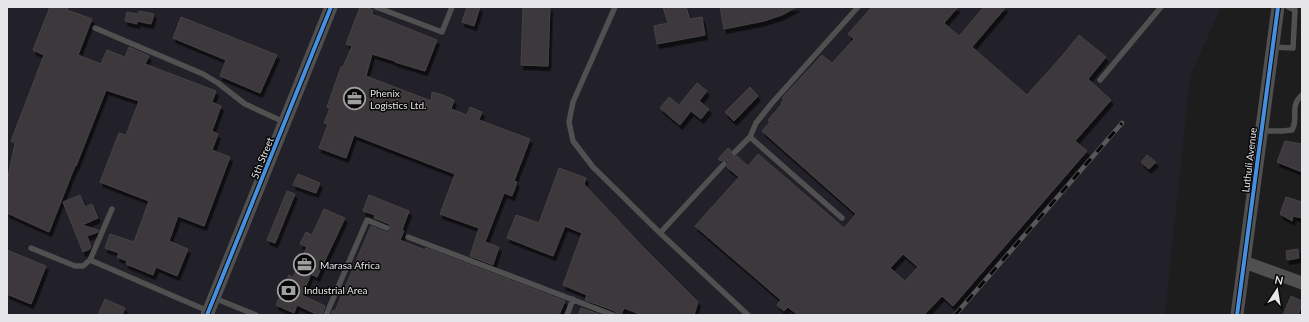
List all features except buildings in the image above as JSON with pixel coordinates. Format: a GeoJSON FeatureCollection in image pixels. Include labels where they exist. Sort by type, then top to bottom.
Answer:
{"type":"FeatureCollection","features":[{"type":"Feature","properties":{"kind":"street","name":"5th Street"},"geometry":{"type":"LineString","coordinates":[[208,313],[331,7]]}},
{"type":"Feature","properties":{"kind":"street","name":"Luthuli Avenue"},"geometry":{"type":"LineString","coordinates":[[1237,315],[1278,7]]}},
{"type":"Feature","properties":{"kind":"street"},"geometry":{"type":"LineString","coordinates":[[1244,262],[1302,283]]}},
{"type":"Feature","properties":{"kind":"lane"},"geometry":{"type":"LineString","coordinates":[[376,7],[383,8],[442,32],[452,7]]}},
{"type":"Feature","properties":{"kind":"lane"},"geometry":{"type":"LineString","coordinates":[[615,7],[573,102],[569,122],[573,141],[593,167],[660,233],[748,315]]}},
{"type":"Feature","properties":{"kind":"lane"},"geometry":{"type":"LineString","coordinates":[[734,153],[750,136],[756,123],[772,103],[858,7]]}},
{"type":"Feature","properties":{"kind":"lane"},"geometry":{"type":"LineString","coordinates":[[1100,80],[1161,7]]}},
{"type":"Feature","properties":{"kind":"lane"},"geometry":{"type":"LineString","coordinates":[[1272,47],[1293,48],[1295,10],[1288,7]]}},
{"type":"Feature","properties":{"kind":"lane"},"geometry":{"type":"LineString","coordinates":[[95,28],[203,74],[218,83],[245,104],[285,122]]}},
{"type":"Feature","properties":{"kind":"lane"},"geometry":{"type":"LineString","coordinates":[[1261,131],[1292,130],[1295,126],[1294,110],[1297,99],[1302,95]]}},
{"type":"Feature","properties":{"kind":"lane"},"geometry":{"type":"LineString","coordinates":[[750,136],[842,218]]}},
{"type":"Feature","properties":{"kind":"lane"},"geometry":{"type":"LineString","coordinates":[[660,233],[724,164]]}},
{"type":"Feature","properties":{"kind":"lane"},"geometry":{"type":"LineString","coordinates":[[31,248],[75,266],[83,266],[90,260],[112,209]]}},
{"type":"Feature","properties":{"kind":"lane"},"geometry":{"type":"LineString","coordinates":[[326,315],[367,220],[387,228]]}},
{"type":"Feature","properties":{"kind":"lane"},"geometry":{"type":"LineString","coordinates":[[408,237],[613,315]]}},
{"type":"Feature","properties":{"kind":"lane"},"geometry":{"type":"LineString","coordinates":[[90,260],[208,313]]}},
{"type":"Feature","properties":{"kind":"lane"},"geometry":{"type":"LineString","coordinates":[[214,298],[256,315]]}},
{"type":"Feature","properties":{"kind":"lane"},"geometry":{"type":"LineString","coordinates":[[567,315],[573,299]]}},
{"type":"Feature","properties":{"kind":"shaded area"},"geometry":{"type":"Polygon","coordinates":[[[7,7],[1221,7],[1190,76],[1165,315],[7,315],[7,7]]]}},
{"type":"Feature","properties":{"kind":"railway"},"geometry":{"type":"LineString","coordinates":[[955,315],[1122,123]]}},
{"type":"Feature","properties":{"kind":"cycle path"},"geometry":{"type":"LineString","coordinates":[[207,315],[331,7]]}},
{"type":"Feature","properties":{"kind":"cycle path"},"geometry":{"type":"LineString","coordinates":[[1237,315],[1278,7]]}},
{"type":"Feature","properties":{"kind":"place","name":"Phenix Logistics Ltd."},"geometry":{"type":"Point","coordinates":[355,99]}},
{"type":"Feature","properties":{"kind":"place","name":"Marasa Africa"},"geometry":{"type":"Point","coordinates":[304,265]}},
{"type":"Feature","properties":{"kind":"place","name":"Industrial Area"},"geometry":{"type":"Point","coordinates":[289,290]}}]}
